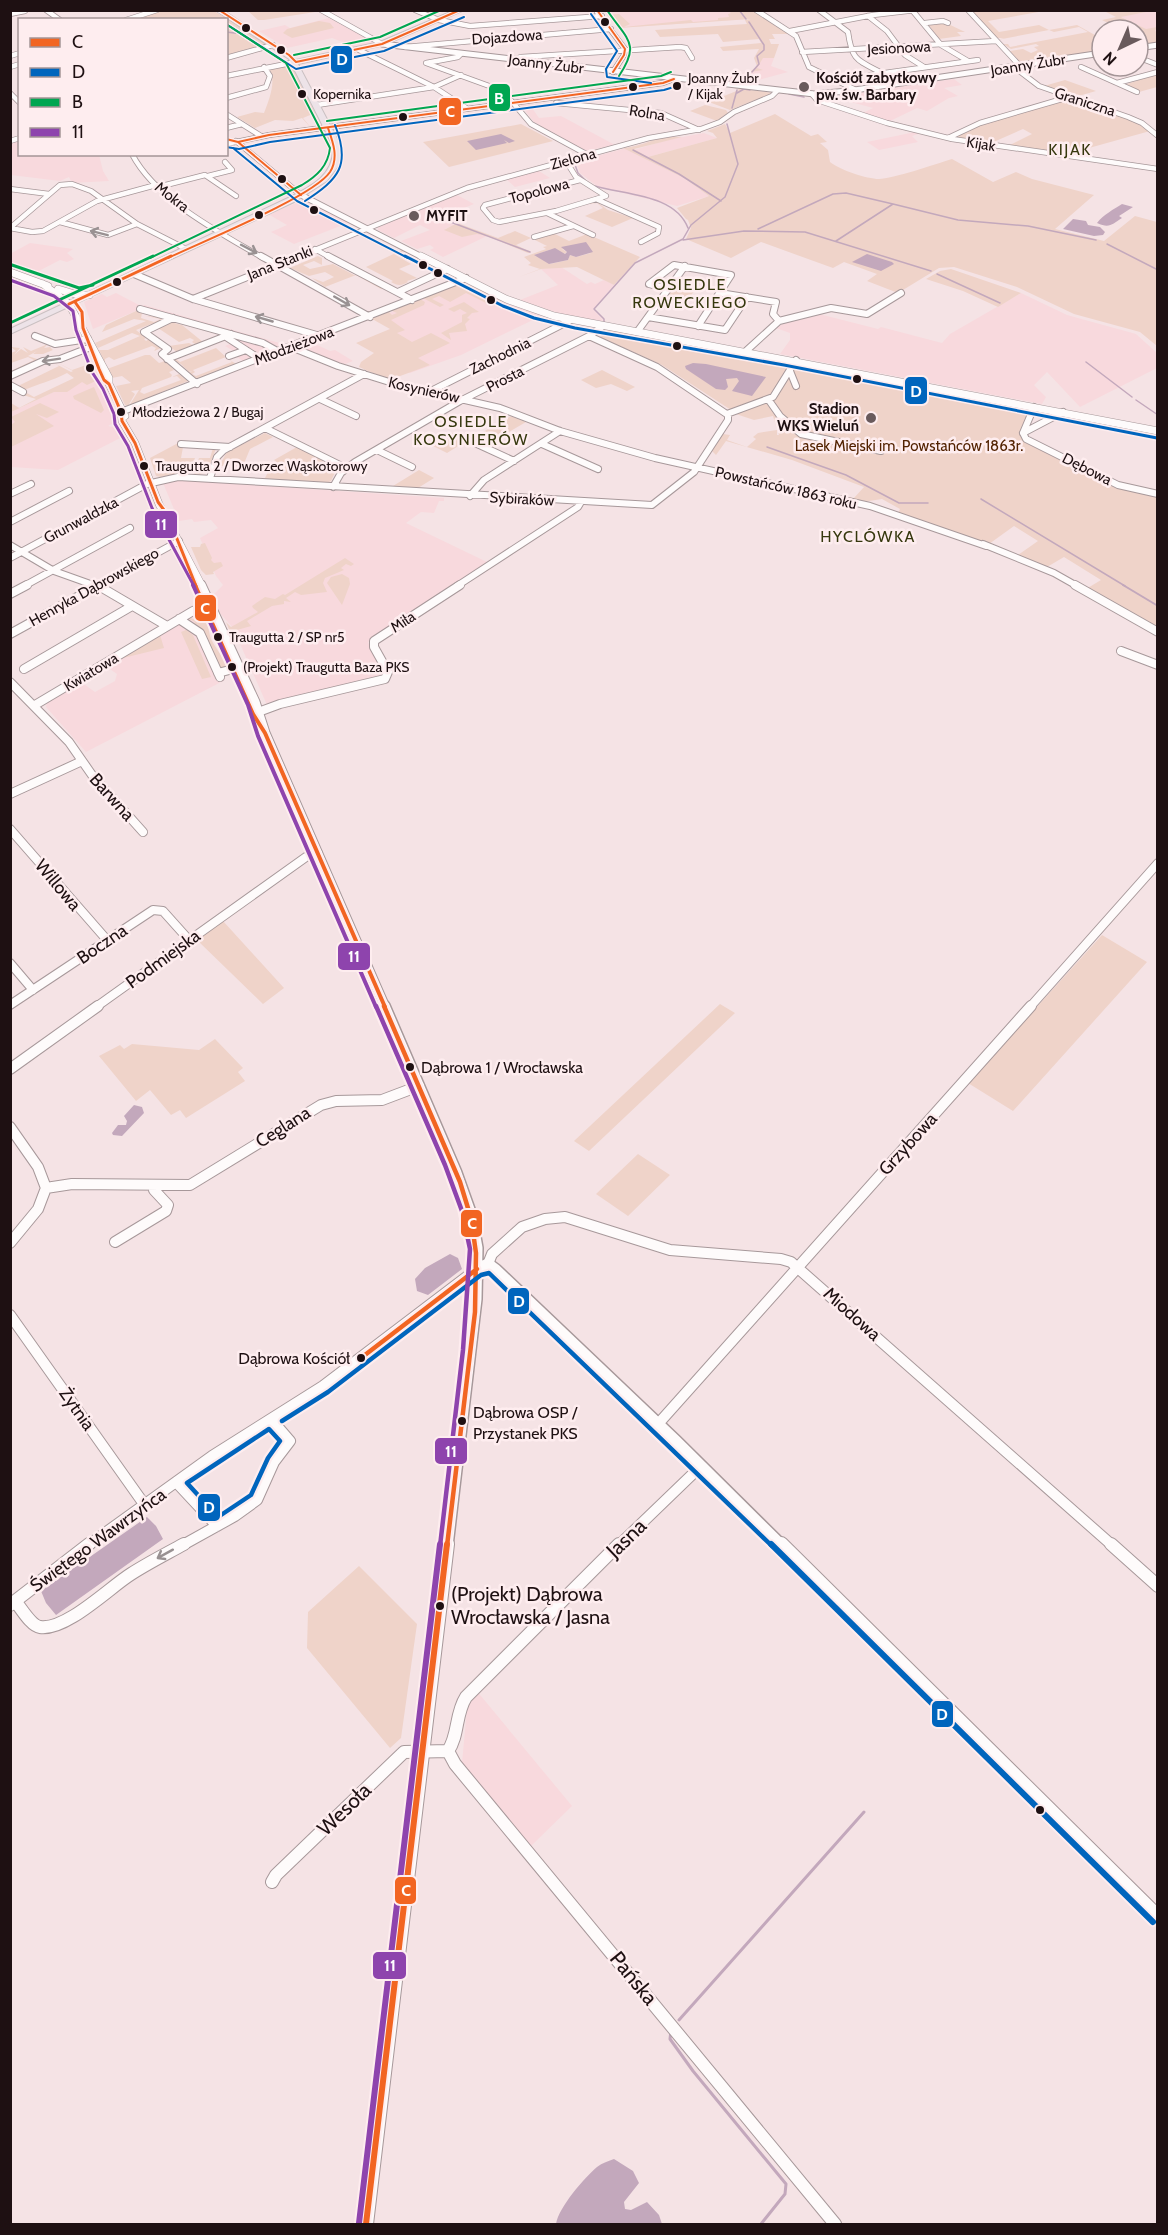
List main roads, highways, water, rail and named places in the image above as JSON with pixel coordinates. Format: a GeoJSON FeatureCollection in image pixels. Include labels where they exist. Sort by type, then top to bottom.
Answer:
{"type":"FeatureCollection","features":[{"type":"Feature","properties":{"kind":"main road"},"geometry":{"type":"LineString","coordinates":[[10,332],[220,233],[298,191],[316,185],[328,175],[337,159],[337,146],[296,62],[218,10]]}},
{"type":"Feature","properties":{"kind":"main road"},"geometry":{"type":"LineString","coordinates":[[296,62],[382,44],[460,10]]}},
{"type":"Feature","properties":{"kind":"waterway"},"geometry":{"type":"LineString","coordinates":[[739,10],[746,19]]}},
{"type":"Feature","properties":{"kind":"waterway"},"geometry":{"type":"LineString","coordinates":[[749,22],[764,45],[764,50],[757,56],[759,64],[752,72]]}},
{"type":"Feature","properties":{"kind":"waterway"},"geometry":{"type":"LineString","coordinates":[[228,32],[243,34]]}},
{"type":"Feature","properties":{"kind":"waterway"},"geometry":{"type":"LineString","coordinates":[[737,93],[744,89],[750,90]]}},
{"type":"Feature","properties":{"kind":"waterway"},"geometry":{"type":"LineString","coordinates":[[732,108],[737,90]]}},
{"type":"Feature","properties":{"kind":"waterway"},"geometry":{"type":"LineString","coordinates":[[789,94],[804,97]]}},
{"type":"Feature","properties":{"kind":"waterway"},"geometry":{"type":"LineString","coordinates":[[817,98],[834,95]]}},
{"type":"Feature","properties":{"kind":"waterway"},"geometry":{"type":"LineString","coordinates":[[721,201],[725,197],[738,164],[727,124]]}},
{"type":"Feature","properties":{"kind":"waterway"},"geometry":{"type":"LineString","coordinates":[[633,150],[679,174],[721,201]]}},
{"type":"Feature","properties":{"kind":"waterway"},"geometry":{"type":"LineString","coordinates":[[574,162],[578,173],[585,180]]}},
{"type":"Feature","properties":{"kind":"waterway"},"geometry":{"type":"LineString","coordinates":[[595,186],[661,202],[682,217],[688,228]]}},
{"type":"Feature","properties":{"kind":"waterway"},"geometry":{"type":"LineString","coordinates":[[758,229],[833,194],[846,193],[893,204]]}},
{"type":"Feature","properties":{"kind":"waterway"},"geometry":{"type":"LineString","coordinates":[[604,323],[604,319],[594,309],[635,263],[683,239],[691,225],[721,201]]}},
{"type":"Feature","properties":{"kind":"waterway"},"geometry":{"type":"LineString","coordinates":[[836,241],[893,204]]}},
{"type":"Feature","properties":{"kind":"waterway"},"geometry":{"type":"LineString","coordinates":[[893,204],[958,220],[1028,226],[1096,240]]}},
{"type":"Feature","properties":{"kind":"waterway"},"geometry":{"type":"LineString","coordinates":[[440,218],[530,252]]}},
{"type":"Feature","properties":{"kind":"waterway"},"geometry":{"type":"LineString","coordinates":[[683,240],[744,231],[805,232],[931,271]]}},
{"type":"Feature","properties":{"kind":"waterway"},"geometry":{"type":"LineString","coordinates":[[1107,244],[1158,270]]}},
{"type":"Feature","properties":{"kind":"waterway"},"geometry":{"type":"LineString","coordinates":[[937,274],[1000,303]]}},
{"type":"Feature","properties":{"kind":"waterway"},"geometry":{"type":"LineString","coordinates":[[1086,362],[1132,397]]}},
{"type":"Feature","properties":{"kind":"waterway"},"geometry":{"type":"LineString","coordinates":[[1136,400],[1158,415]]}},
{"type":"Feature","properties":{"kind":"waterway"},"geometry":{"type":"LineString","coordinates":[[767,447],[846,475],[899,503],[928,503]]}},
{"type":"Feature","properties":{"kind":"waterway"},"geometry":{"type":"LineString","coordinates":[[981,499],[1125,586]]}},
{"type":"Feature","properties":{"kind":"waterway"},"geometry":{"type":"LineString","coordinates":[[1123,585],[1158,606]]}},
{"type":"Feature","properties":{"kind":"waterway"},"geometry":{"type":"LineString","coordinates":[[679,2020],[864,1812]]}},
{"type":"Feature","properties":{"kind":"waterway"},"geometry":{"type":"LineString","coordinates":[[671,2030],[670,2039],[693,2071],[786,2184],[785,2194],[761,2224]]}},
{"type":"Feature","properties":{"kind":"place","name":"Joanny Żubr / Kijak"},"geometry":{"type":"Point","coordinates":[677,86]}},
{"type":"Feature","properties":{"kind":"place","name":"Kościół zabytkowy pw. św. Barbary"},"geometry":{"type":"Point","coordinates":[804,87]}},
{"type":"Feature","properties":{"kind":"place","name":"Kopernika"},"geometry":{"type":"Point","coordinates":[302,94]}},
{"type":"Feature","properties":{"kind":"place","name":"MYFIT"},"geometry":{"type":"Point","coordinates":[414,216]}},
{"type":"Feature","properties":{"kind":"place","name":"Młodzieżowa 2 / Bugaj"},"geometry":{"type":"Point","coordinates":[121,412]}},
{"type":"Feature","properties":{"kind":"place","name":"Stadion WKS Wieluń"},"geometry":{"type":"Point","coordinates":[871,418]}},
{"type":"Feature","properties":{"kind":"place","name":"Traugutta 2 / Dworzec Wąskotorowy"},"geometry":{"type":"Point","coordinates":[144,466]}},
{"type":"Feature","properties":{"kind":"place","name":"Traugutta 2 / SP nr5"},"geometry":{"type":"Point","coordinates":[218,637]}},
{"type":"Feature","properties":{"kind":"place","name":"(Projekt) Traugutta Baza PKS"},"geometry":{"type":"Point","coordinates":[232,667]}},
{"type":"Feature","properties":{"kind":"place","name":"Dąbrowa 1 / Wrocławska"},"geometry":{"type":"Point","coordinates":[410,1067]}},
{"type":"Feature","properties":{"kind":"place","name":"Dąbrowa Kościół"},"geometry":{"type":"Point","coordinates":[361,1358]}},
{"type":"Feature","properties":{"kind":"place","name":"Dąbrowa OSP / Przystanek PKS"},"geometry":{"type":"Point","coordinates":[462,1421]}},
{"type":"Feature","properties":{"kind":"place","name":"(Projekt) Dąbrowa Wrocławska / Jasna"},"geometry":{"type":"Point","coordinates":[440,1606]}},
{"type":"Feature","properties":{"kind":"district","name":"KIJAK"},"geometry":{"type":"Point","coordinates":[1070,149]}},
{"type":"Feature","properties":{"kind":"district","name":"OSIEDLE ROWECKIEGO"},"geometry":{"type":"Point","coordinates":[690,293]}},
{"type":"Feature","properties":{"kind":"district","name":"OSIEDLE KOSYNIERÓW"},"geometry":{"type":"Point","coordinates":[471,430]}},
{"type":"Feature","properties":{"kind":"district","name":"HYCLÓWKA"},"geometry":{"type":"Point","coordinates":[868,536]}},
{"type":"Feature","properties":{"kind":"park label","name":"Lasek Miejski im. Powstańców 1863r."},"geometry":{"type":"Point","coordinates":[909,446]}}]}
